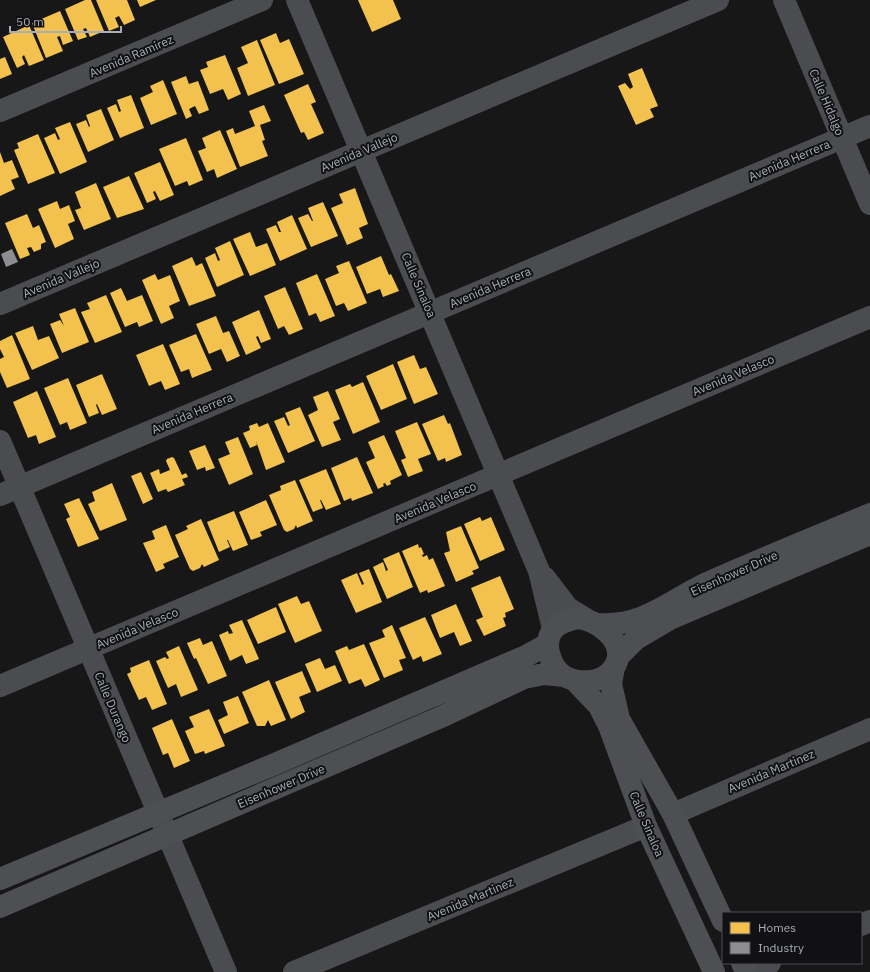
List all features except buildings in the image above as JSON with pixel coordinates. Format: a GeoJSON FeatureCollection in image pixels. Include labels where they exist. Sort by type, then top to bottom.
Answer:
{"type":"FeatureCollection","features":[{"type":"Feature","properties":{"kind":"main road","name":"Eisenhower Drive"},"geometry":{"type":"LineString","coordinates":[[592,622],[614,625],[643,618],[705,584],[870,514]]}},
{"type":"Feature","properties":{"kind":"main road","name":"Eisenhower Drive"},"geometry":{"type":"LineString","coordinates":[[616,661],[636,639],[670,619],[870,534]]}},
{"type":"Feature","properties":{"kind":"main road"},"geometry":{"type":"LineString","coordinates":[[568,620],[592,622],[610,634],[615,642],[616,661],[605,676],[595,680],[570,678],[557,670],[553,662],[550,637],[568,620]]}},
{"type":"Feature","properties":{"kind":"main road","name":"Eisenhower Drive"},"geometry":{"type":"LineString","coordinates":[[0,879],[158,814],[528,655],[550,637]]}},
{"type":"Feature","properties":{"kind":"main road","name":"Calle Sinaloa"},"geometry":{"type":"LineString","coordinates":[[616,661],[611,684],[619,719],[673,814],[722,919]]}},
{"type":"Feature","properties":{"kind":"main road","name":"Eisenhower Drive"},"geometry":{"type":"LineString","coordinates":[[0,907],[441,717],[524,678],[544,674],[570,678]]}},
{"type":"Feature","properties":{"kind":"main road","name":"Calle Sinaloa"},"geometry":{"type":"LineString","coordinates":[[570,678],[600,706],[609,726],[646,826],[714,972]]}},
{"type":"Feature","properties":{"kind":"street","name":"Avenida Ramirez"},"geometry":{"type":"LineString","coordinates":[[0,111],[262,0]]}},
{"type":"Feature","properties":{"kind":"street","name":"Calle Sinaloa"},"geometry":{"type":"LineString","coordinates":[[297,0],[539,571],[550,637]]}},
{"type":"Feature","properties":{"kind":"street","name":"Avenida Vallejo"},"geometry":{"type":"LineString","coordinates":[[0,304],[718,0]]}},
{"type":"Feature","properties":{"kind":"street","name":"Calle Hidalgo"},"geometry":{"type":"LineString","coordinates":[[784,0],[870,204]]}},
{"type":"Feature","properties":{"kind":"street","name":"Avenida Herrera"},"geometry":{"type":"LineString","coordinates":[[10,491],[870,126]]}},
{"type":"Feature","properties":{"kind":"street","name":"Avenida Velasco"},"geometry":{"type":"LineString","coordinates":[[0,686],[870,317]]}},
{"type":"Feature","properties":{"kind":"street","name":"Calle Durango"},"geometry":{"type":"LineString","coordinates":[[0,441],[10,491],[88,649],[226,972]]}},
{"type":"Feature","properties":{"kind":"street","name":"Calle Sinaloa"},"geometry":{"type":"LineString","coordinates":[[539,571],[568,608],[592,622]]}},
{"type":"Feature","properties":{"kind":"street","name":"Avenida Martinez"},"geometry":{"type":"LineString","coordinates":[[673,814],[870,729]]}},
{"type":"Feature","properties":{"kind":"street","name":"Avenida Martinez"},"geometry":{"type":"LineString","coordinates":[[294,972],[646,826]]}},
{"type":"Feature","properties":{"kind":"street"},"geometry":{"type":"LineString","coordinates":[[749,972],[768,964]]}}]}
